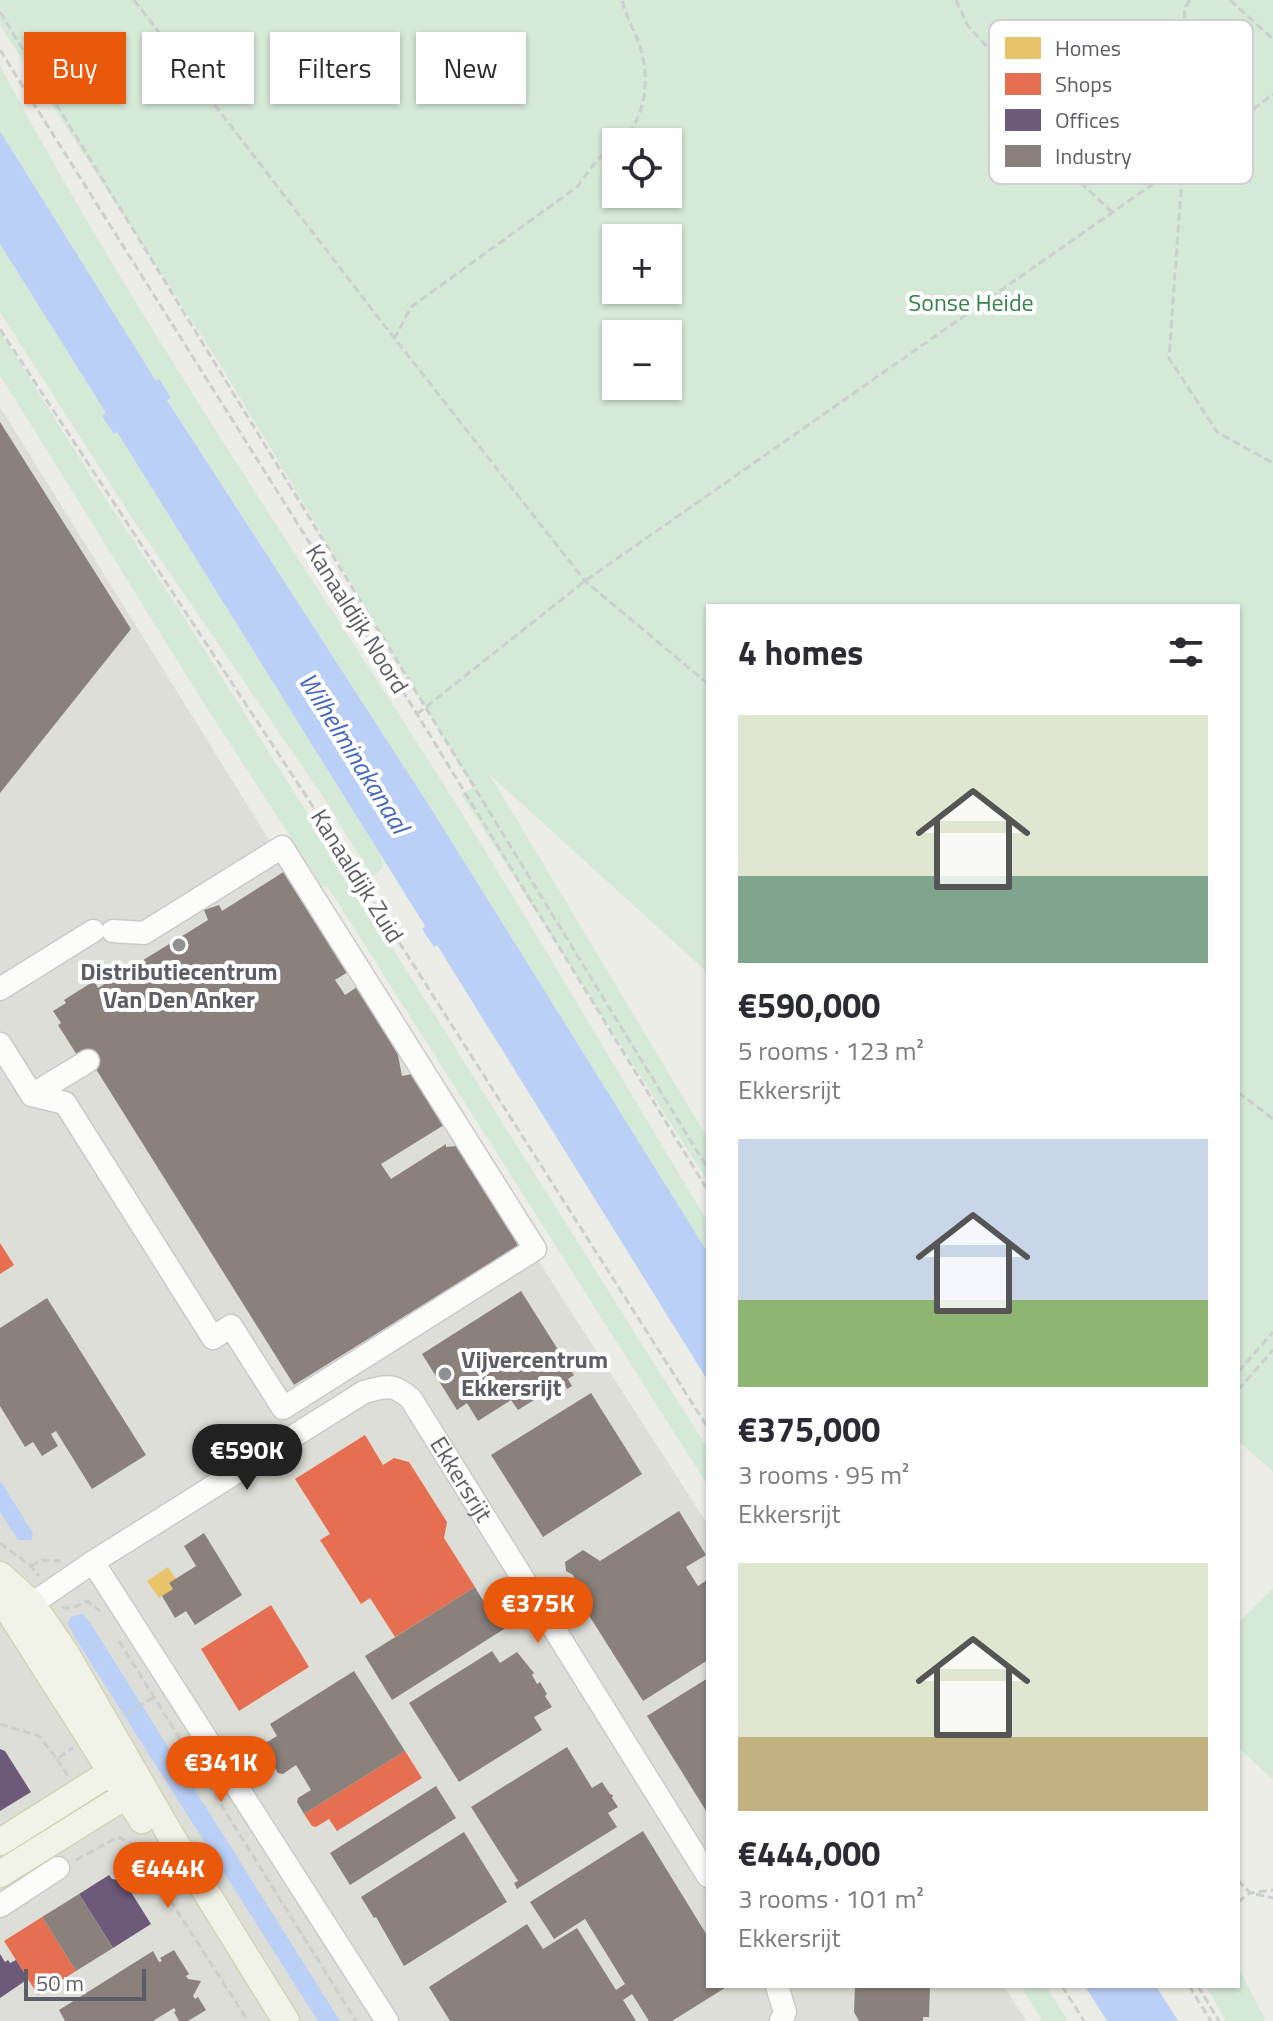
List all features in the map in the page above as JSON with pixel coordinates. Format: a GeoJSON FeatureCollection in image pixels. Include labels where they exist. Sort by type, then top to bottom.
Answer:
{"type":"FeatureCollection","features":[{"type":"Feature","properties":{"kind":"main road"},"geometry":{"type":"LineString","coordinates":[[0,1575],[65,1652],[124,1780],[266,2021]]}},
{"type":"Feature","properties":{"kind":"main road"},"geometry":{"type":"LineString","coordinates":[[24,1602],[89,1738],[124,1780],[286,2021]]}},
{"type":"Feature","properties":{"kind":"main road"},"geometry":{"type":"LineString","coordinates":[[0,1842],[124,1780]]}},
{"type":"Feature","properties":{"kind":"main road"},"geometry":{"type":"LineString","coordinates":[[0,1874],[124,1780]]}},
{"type":"Feature","properties":{"kind":"street"},"geometry":{"type":"LineString","coordinates":[[0,989],[103,931],[144,933],[282,847],[535,1249],[283,1408],[231,1326],[213,1338],[65,1103],[32,1095],[0,1044]]}},
{"type":"Feature","properties":{"kind":"street"},"geometry":{"type":"LineString","coordinates":[[32,1095],[88,1061]]}},
{"type":"Feature","properties":{"kind":"street","name":"Ekkersrijt"},"geometry":{"type":"LineString","coordinates":[[24,1602],[364,1392],[386,1386],[399,1388],[411,1399],[706,1873]]}},
{"type":"Feature","properties":{"kind":"street"},"geometry":{"type":"LineString","coordinates":[[93,1562],[387,2021]]}},
{"type":"Feature","properties":{"kind":"street"},"geometry":{"type":"LineString","coordinates":[[0,1906],[58,1868]]}},
{"type":"Feature","properties":{"kind":"street"},"geometry":{"type":"LineString","coordinates":[[778,1988],[785,2012],[781,2021]]}},
{"type":"Feature","properties":{"kind":"path"},"geometry":{"type":"LineString","coordinates":[[134,0],[394,339],[585,581],[706,682]]}},
{"type":"Feature","properties":{"kind":"path"},"geometry":{"type":"LineString","coordinates":[[622,0],[646,70],[643,105],[632,128]]}},
{"type":"Feature","properties":{"kind":"path"},"geometry":{"type":"LineString","coordinates":[[956,0],[968,26],[989,49]]}},
{"type":"Feature","properties":{"kind":"path"},"geometry":{"type":"LineString","coordinates":[[1185,20],[1184,9],[1190,0]]}},
{"type":"Feature","properties":{"kind":"path"},"geometry":{"type":"LineString","coordinates":[[1230,0],[1252,20]]}},
{"type":"Feature","properties":{"kind":"path"},"geometry":{"type":"LineString","coordinates":[[0,12],[706,1166]]}},
{"type":"Feature","properties":{"kind":"path"},"geometry":{"type":"LineString","coordinates":[[1253,21],[1273,39]]}},
{"type":"Feature","properties":{"kind":"path","name":"Kanaaldijk Noord"},"geometry":{"type":"LineString","coordinates":[[0,50],[417,714],[706,1188]]}},
{"type":"Feature","properties":{"kind":"path"},"geometry":{"type":"LineString","coordinates":[[1253,109],[1273,94]]}},
{"type":"Feature","properties":{"kind":"path"},"geometry":{"type":"LineString","coordinates":[[394,339],[411,307],[577,187],[602,156]]}},
{"type":"Feature","properties":{"kind":"path"},"geometry":{"type":"LineString","coordinates":[[1082,184],[1113,213]]}},
{"type":"Feature","properties":{"kind":"path"},"geometry":{"type":"LineString","coordinates":[[417,714],[585,581],[1154,184]]}},
{"type":"Feature","properties":{"kind":"path"},"geometry":{"type":"LineString","coordinates":[[1181,184],[1169,358],[1217,432],[1273,463]]}},
{"type":"Feature","properties":{"kind":"path","name":"Kanaaldijk Zuid"},"geometry":{"type":"LineString","coordinates":[[0,329],[308,799],[706,1425]]}},
{"type":"Feature","properties":{"kind":"path"},"geometry":{"type":"LineString","coordinates":[[1240,1094],[1273,1119]]}},
{"type":"Feature","properties":{"kind":"path"},"geometry":{"type":"LineString","coordinates":[[1240,1370],[1273,1332]]}},
{"type":"Feature","properties":{"kind":"path"},"geometry":{"type":"LineString","coordinates":[[1240,1388],[1273,1350]]}},
{"type":"Feature","properties":{"kind":"path"},"geometry":{"type":"LineString","coordinates":[[0,1543],[31,1566],[24,1602],[63,1610],[87,1601],[100,1611]]}},
{"type":"Feature","properties":{"kind":"path"},"geometry":{"type":"LineString","coordinates":[[115,1635],[356,2021]]}},
{"type":"Feature","properties":{"kind":"path"},"geometry":{"type":"LineString","coordinates":[[120,1718],[154,1697]]}},
{"type":"Feature","properties":{"kind":"path"},"geometry":{"type":"LineString","coordinates":[[0,1724],[39,1736],[57,1759],[89,1738]]}},
{"type":"Feature","properties":{"kind":"path"},"geometry":{"type":"LineString","coordinates":[[58,1868],[118,1837],[134,1844],[248,2021]]}},
{"type":"Feature","properties":{"kind":"path"},"geometry":{"type":"LineString","coordinates":[[1240,1882],[1250,1893],[1273,1898]]}},
{"type":"Feature","properties":{"kind":"path"},"geometry":{"type":"LineString","coordinates":[[1240,1900],[1250,1893],[1273,1890]]}},
{"type":"Feature","properties":{"kind":"path"},"geometry":{"type":"LineString","coordinates":[[1063,1988],[1084,2021]]}},
{"type":"Feature","properties":{"kind":"path"},"geometry":{"type":"LineString","coordinates":[[1190,1988],[1211,2021]]}},
{"type":"Feature","properties":{"kind":"path"},"geometry":{"type":"LineString","coordinates":[[1199,1988],[1219,2021]]}},
{"type":"Feature","properties":{"kind":"shaded area"},"geometry":{"type":"Polygon","coordinates":[[[0,407],[296,883],[706,1522],[706,1988],[1005,1988],[1026,2021],[0,2021],[0,407]]]}},
{"type":"Feature","properties":{"kind":"green space","name":"Sonse Heide"},"geometry":{"type":"Polygon","coordinates":[[[0,0],[1273,0],[1273,1472],[1240,1443],[1240,604],[706,604],[706,971],[490,775],[706,1136],[706,1179],[461,794],[473,787],[223,369],[51,104],[126,104],[126,32],[24,32],[24,62],[0,25],[0,0]]]}},
{"type":"Feature","properties":{"kind":"green space"},"geometry":{"type":"Polygon","coordinates":[[[0,66],[106,253],[451,796],[706,1219],[706,1250],[432,810],[165,396],[0,131],[0,66]]]}},
{"type":"Feature","properties":{"kind":"green space"},"geometry":{"type":"Polygon","coordinates":[[[0,244],[109,418],[103,416],[114,434],[114,427],[381,856],[383,867],[372,878],[326,801],[132,518],[0,312],[0,244]]]}},
{"type":"Feature","properties":{"kind":"green space"},"geometry":{"type":"Polygon","coordinates":[[[0,331],[706,1446],[706,1483],[328,887],[316,885],[315,875],[203,702],[0,375],[0,331]]]}},
{"type":"Feature","properties":{"kind":"green space"},"geometry":{"type":"Polygon","coordinates":[[[1273,1588],[1273,1780],[1240,1749],[1240,1621],[1273,1588]]]}},
{"type":"Feature","properties":{"kind":"green space"},"geometry":{"type":"Polygon","coordinates":[[[1240,1972],[1266,2021],[1226,2021],[1207,1988],[1240,1988],[1240,1972]]]}},
{"type":"Feature","properties":{"kind":"green space"},"geometry":{"type":"Polygon","coordinates":[[[1022,1988],[1047,1988],[1068,2021],[1042,2021],[1022,1988]]]}},
{"type":"Feature","properties":{"kind":"water","name":"Wilhelminakanaal"},"geometry":{"type":"Polygon","coordinates":[[[0,131],[156,381],[159,379],[171,398],[167,400],[432,810],[706,1250],[706,1378],[437,945],[434,947],[422,929],[425,926],[117,432],[114,434],[102,416],[106,413],[0,244],[0,131]]]}},
{"type":"Feature","properties":{"kind":"water"},"geometry":{"type":"Polygon","coordinates":[[[0,1480],[33,1533],[32,1540],[18,1540],[0,1512],[0,1480]]]}},
{"type":"Feature","properties":{"kind":"water"},"geometry":{"type":"Polygon","coordinates":[[[83,1614],[340,2021],[318,2021],[77,1641],[68,1624],[70,1617],[83,1614]]]}},
{"type":"Feature","properties":{"kind":"water"},"geometry":{"type":"Polygon","coordinates":[[[1086,1988],[1157,1988],[1178,2021],[1107,2021],[1086,1988]]]}},
{"type":"Feature","properties":{"kind":"building: Homes"},"geometry":{"type":"Polygon","coordinates":[[[168,1567],[176,1579],[169,1583],[173,1589],[159,1598],[147,1581],[168,1567]]]}},
{"type":"Feature","properties":{"kind":"building: Shops"},"geometry":{"type":"Polygon","coordinates":[[[0,1243],[14,1265],[0,1274],[0,1243]]]}},
{"type":"Feature","properties":{"kind":"building: Shops"},"geometry":{"type":"Polygon","coordinates":[[[365,1435],[383,1465],[394,1458],[409,1462],[447,1522],[444,1538],[475,1587],[395,1637],[370,1598],[361,1604],[320,1540],[330,1534],[295,1479],[365,1435]]]}},
{"type":"Feature","properties":{"kind":"building: Shops"},"geometry":{"type":"Polygon","coordinates":[[[271,1605],[309,1667],[239,1711],[201,1649],[271,1605]]]}},
{"type":"Feature","properties":{"kind":"building: Shops"},"geometry":{"type":"Polygon","coordinates":[[[405,1751],[422,1778],[337,1831],[329,1819],[316,1827],[312,1826],[304,1814],[405,1751]]]}},
{"type":"Feature","properties":{"kind":"building: Shops"},"geometry":{"type":"Polygon","coordinates":[[[42,1917],[76,1971],[38,1995],[4,1941],[42,1917]]]}},
{"type":"Feature","properties":{"kind":"building: Offices"},"geometry":{"type":"Polygon","coordinates":[[[0,1749],[5,1751],[31,1792],[0,1811],[0,1749]]]}},
{"type":"Feature","properties":{"kind":"building: Offices"},"geometry":{"type":"Polygon","coordinates":[[[109,1875],[112,1879],[122,1878],[151,1924],[113,1948],[79,1894],[109,1875]]]}},
{"type":"Feature","properties":{"kind":"building: Offices"},"geometry":{"type":"Polygon","coordinates":[[[0,1954],[5,1962],[16,1960],[28,1979],[0,1998],[0,1954]]]}},
{"type":"Feature","properties":{"kind":"building: Industry"},"geometry":{"type":"Polygon","coordinates":[[[0,422],[131,629],[0,793],[0,422]]]}},
{"type":"Feature","properties":{"kind":"building: Industry"},"geometry":{"type":"Polygon","coordinates":[[[285,871],[348,972],[335,980],[345,995],[357,987],[397,1050],[402,1076],[412,1074],[444,1125],[381,1164],[391,1179],[446,1144],[446,1147],[457,1146],[519,1245],[294,1385],[84,1050],[77,1055],[53,1011],[94,981],[98,988],[208,920],[204,910],[219,905],[222,911],[285,871]]]}},
{"type":"Feature","properties":{"kind":"building: Industry"},"geometry":{"type":"Polygon","coordinates":[[[521,1291],[574,1375],[568,1379],[572,1386],[567,1389],[563,1382],[518,1410],[511,1400],[478,1421],[467,1403],[457,1410],[422,1354],[521,1291]]]}},
{"type":"Feature","properties":{"kind":"building: Industry"},"geometry":{"type":"Polygon","coordinates":[[[47,1298],[146,1455],[92,1489],[56,1431],[51,1434],[58,1446],[42,1456],[33,1442],[25,1447],[0,1406],[0,1328],[47,1298]]]}},
{"type":"Feature","properties":{"kind":"building: Industry"},"geometry":{"type":"Polygon","coordinates":[[[591,1393],[642,1474],[543,1537],[491,1455],[591,1393]]]}},
{"type":"Feature","properties":{"kind":"building: Industry"},"geometry":{"type":"Polygon","coordinates":[[[679,1511],[706,1555],[686,1567],[698,1586],[706,1580],[706,1661],[643,1701],[578,1598],[585,1594],[577,1589],[573,1575],[566,1571],[565,1562],[583,1550],[600,1561],[679,1511]]]}},
{"type":"Feature","properties":{"kind":"building: Industry"},"geometry":{"type":"Polygon","coordinates":[[[204,1533],[242,1595],[195,1625],[186,1611],[175,1618],[162,1596],[173,1589],[169,1583],[196,1566],[184,1546],[204,1533]]]}},
{"type":"Feature","properties":{"kind":"building: Industry"},"geometry":{"type":"Polygon","coordinates":[[[475,1587],[488,1609],[504,1612],[512,1624],[392,1700],[365,1656],[475,1587]]]}},
{"type":"Feature","properties":{"kind":"building: Industry"},"geometry":{"type":"Polygon","coordinates":[[[492,1651],[500,1663],[517,1652],[534,1673],[532,1675],[537,1684],[540,1682],[552,1707],[534,1717],[542,1730],[459,1782],[409,1703],[492,1651]]]}},
{"type":"Feature","properties":{"kind":"building: Industry"},"geometry":{"type":"Polygon","coordinates":[[[354,1671],[405,1751],[304,1814],[298,1798],[311,1790],[296,1765],[283,1774],[278,1773],[263,1749],[264,1744],[277,1736],[270,1724],[354,1671]]]}},
{"type":"Feature","properties":{"kind":"building: Industry"},"geometry":{"type":"Polygon","coordinates":[[[706,1679],[706,1811],[647,1716],[706,1679]]]}},
{"type":"Feature","properties":{"kind":"building: Industry"},"geometry":{"type":"Polygon","coordinates":[[[567,1747],[592,1788],[602,1782],[613,1795],[618,1807],[608,1813],[617,1827],[517,1889],[514,1883],[518,1881],[471,1807],[567,1747]]]}},
{"type":"Feature","properties":{"kind":"building: Industry"},"geometry":{"type":"Polygon","coordinates":[[[436,1786],[456,1818],[350,1885],[330,1853],[436,1786]]]}},
{"type":"Feature","properties":{"kind":"building: Industry"},"geometry":{"type":"Polygon","coordinates":[[[643,1831],[706,1934],[706,1988],[725,1988],[672,2021],[649,2021],[632,1994],[623,2000],[636,2021],[450,2021],[429,1987],[527,1924],[543,1949],[577,1928],[616,1990],[625,1984],[585,1919],[554,1939],[530,1902],[643,1831]]]}},
{"type":"Feature","properties":{"kind":"building: Industry"},"geometry":{"type":"Polygon","coordinates":[[[464,1832],[507,1902],[404,1966],[361,1897],[464,1832]]]}},
{"type":"Feature","properties":{"kind":"building: Industry"},"geometry":{"type":"Polygon","coordinates":[[[79,1894],[113,1948],[76,1971],[42,1917],[79,1894]]]}},
{"type":"Feature","properties":{"kind":"building: Industry"},"geometry":{"type":"Polygon","coordinates":[[[174,1950],[189,1974],[186,1976],[188,1979],[201,1981],[193,1996],[195,1999],[198,1997],[206,2010],[188,2021],[179,2021],[174,2008],[153,2021],[65,2021],[59,2010],[153,1951],[159,1962],[162,1961],[160,1958],[174,1950]]]}},
{"type":"Feature","properties":{"kind":"building: Industry"},"geometry":{"type":"Polygon","coordinates":[[[855,1988],[930,1988],[929,2017],[923,2017],[923,2021],[859,2021],[854,2012],[855,1988]]]}},
{"type":"Feature","properties":{"kind":"place","name":"Distributiecentrum Van Den Anker"},"geometry":{"type":"Point","coordinates":[179,945]}},
{"type":"Feature","properties":{"kind":"place","name":"Vijvercentrum Ekkersrijt"},"geometry":{"type":"Point","coordinates":[445,1374]}}]}
